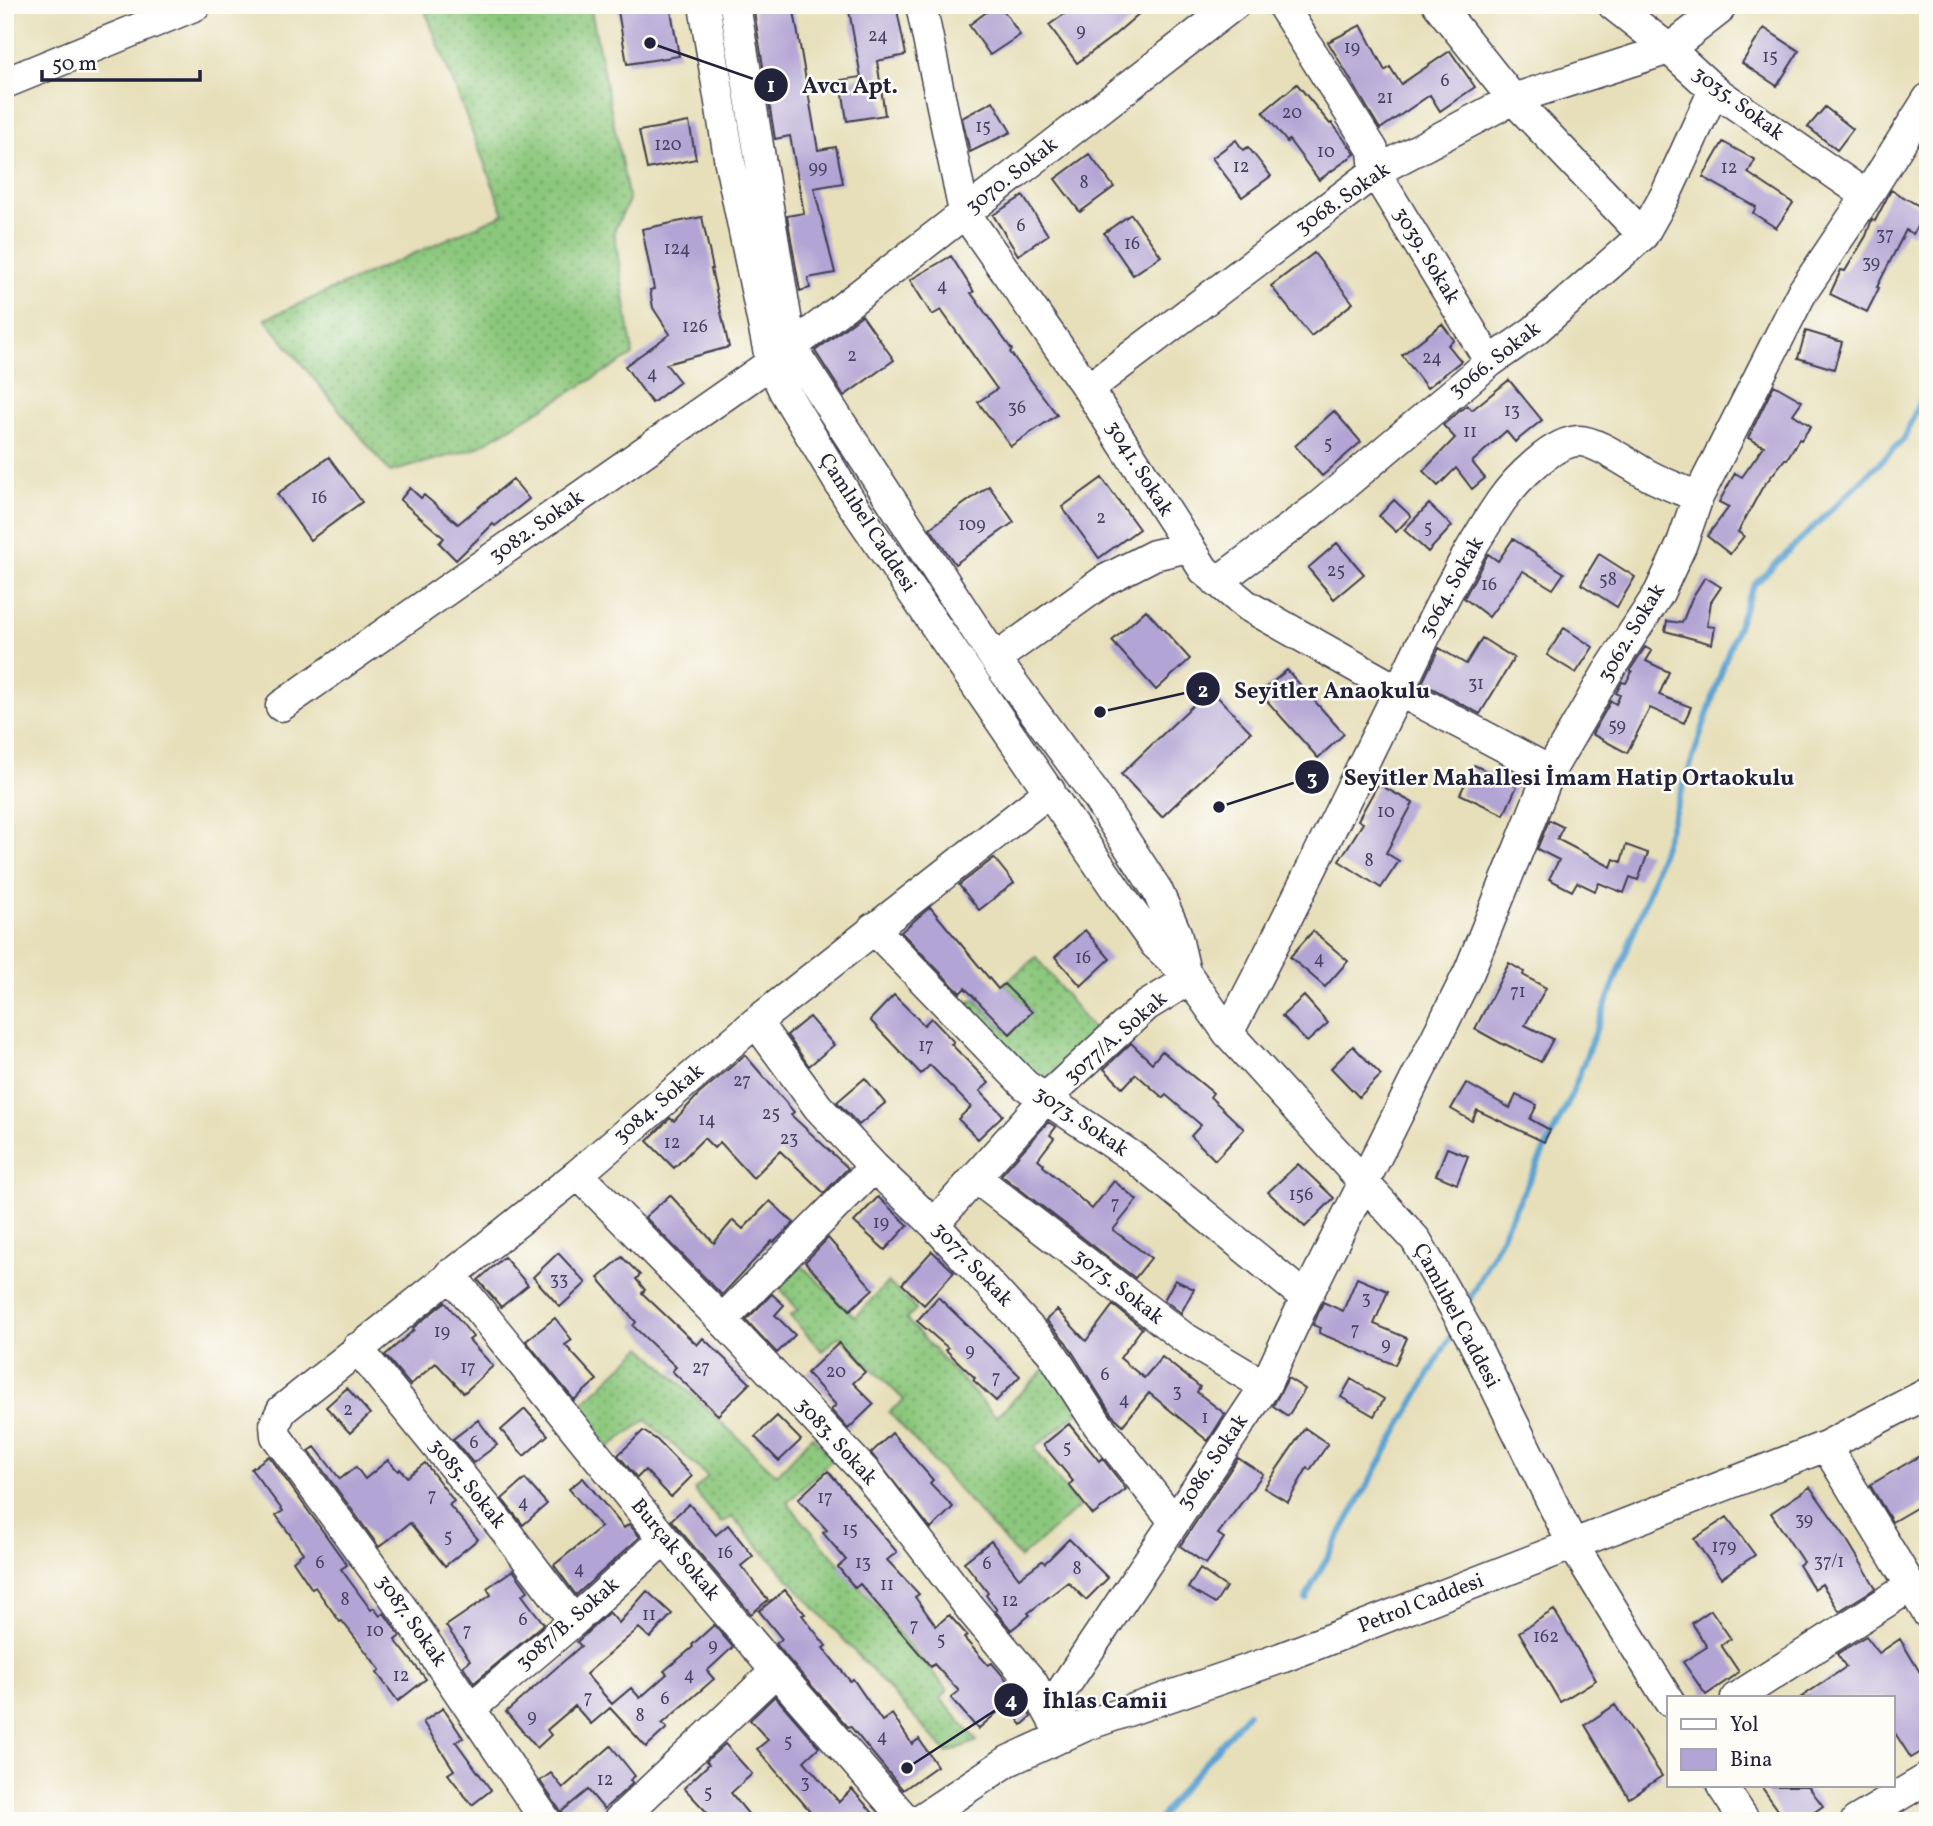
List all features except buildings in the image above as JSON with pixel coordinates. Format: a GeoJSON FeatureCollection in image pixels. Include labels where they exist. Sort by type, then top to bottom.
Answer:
{"type":"FeatureCollection","features":[{"type":"Feature","properties":{"kind":"street"},"geometry":{"type":"LineString","coordinates":[[5,83],[196,5]]}},
{"type":"Feature","properties":{"kind":"street","name":"Çamlıbel Caddesi"},"geometry":{"type":"LineString","coordinates":[[704,5],[730,163],[781,355],[995,659],[1091,790],[1157,890],[1176,933],[1186,976]]}},
{"type":"Feature","properties":{"kind":"street","name":"Çamlıbel Caddesi"},"geometry":{"type":"LineString","coordinates":[[736,5],[784,391],[852,504],[1155,944],[1186,976],[1228,1033],[1416,1240],[1470,1335],[1573,1545],[1667,1698]]}},
{"type":"Feature","properties":{"kind":"street","name":"3041. Sokak"},"geometry":{"type":"LineString","coordinates":[[920,5],[964,212],[1088,389],[1204,570],[1246,606],[1550,771]]}},
{"type":"Feature","properties":{"kind":"street","name":"3070. Sokak"},"geometry":{"type":"LineString","coordinates":[[781,355],[1234,5]]}},
{"type":"Feature","properties":{"kind":"street","name":"3039. Sokak"},"geometry":{"type":"LineString","coordinates":[[1282,5],[1373,150],[1375,172],[1490,362]]}},
{"type":"Feature","properties":{"kind":"street"},"geometry":{"type":"LineString","coordinates":[[1438,5],[1513,99],[1643,235]]}},
{"type":"Feature","properties":{"kind":"street","name":"3035. Sokak"},"geometry":{"type":"LineString","coordinates":[[1613,5],[1714,90],[1867,197]]}},
{"type":"Feature","properties":{"kind":"street"},"geometry":{"type":"LineString","coordinates":[[1668,49],[1718,11],[1721,5]]}},
{"type":"Feature","properties":{"kind":"street","name":"3068. Sokak"},"geometry":{"type":"LineString","coordinates":[[1088,389],[1375,172],[1513,99],[1668,49]]}},
{"type":"Feature","properties":{"kind":"street","name":"3066. Sokak"},"geometry":{"type":"LineString","coordinates":[[1217,582],[1318,507],[1490,362],[1534,331],[1643,235],[1666,194],[1714,90]]}},
{"type":"Feature","properties":{"kind":"street","name":"3062. Sokak"},"geometry":{"type":"LineString","coordinates":[[1364,1181],[1469,972],[1550,771],[1607,673],[1659,593],[1681,546],[1698,497],[1801,294],[1927,104]]}},
{"type":"Feature","properties":{"kind":"street","name":"3082. Sokak"},"geometry":{"type":"LineString","coordinates":[[281,706],[781,355]]}},
{"type":"Feature","properties":{"kind":"street","name":"3064. Sokak"},"geometry":{"type":"LineString","coordinates":[[1228,1033],[1273,947],[1430,623],[1465,556],[1502,500],[1531,468],[1556,448],[1579,441],[1609,452],[1650,476],[1698,497]]}},
{"type":"Feature","properties":{"kind":"street"},"geometry":{"type":"LineString","coordinates":[[995,659],[1105,580],[1154,555],[1189,547]]}},
{"type":"Feature","properties":{"kind":"street","name":"3084. Sokak"},"geometry":{"type":"LineString","coordinates":[[275,1424],[282,1410],[578,1174],[756,1022],[1050,791]]}},
{"type":"Feature","properties":{"kind":"street","name":"3073. Sokak"},"geometry":{"type":"LineString","coordinates":[[873,928],[1025,1085],[1136,1159],[1306,1298]]}},
{"type":"Feature","properties":{"kind":"street","name":"3077/A. Sokak"},"geometry":{"type":"LineString","coordinates":[[934,1224],[1045,1099],[1146,1006],[1186,976]]}},
{"type":"Feature","properties":{"kind":"street","name":"3077. Sokak"},"geometry":{"type":"LineString","coordinates":[[756,1022],[818,1107],[874,1167],[934,1224],[1051,1352],[1098,1425],[1174,1521]]}},
{"type":"Feature","properties":{"kind":"street"},"geometry":{"type":"LineString","coordinates":[[722,1320],[874,1167]]}},
{"type":"Feature","properties":{"kind":"street","name":"3083. Sokak"},"geometry":{"type":"LineString","coordinates":[[578,1174],[722,1320],[869,1476],[972,1612],[1032,1682],[1062,1737]]}},
{"type":"Feature","properties":{"kind":"street","name":"3075. Sokak"},"geometry":{"type":"LineString","coordinates":[[976,1178],[1183,1337],[1265,1386]]}},
{"type":"Feature","properties":{"kind":"street","name":"3086. Sokak"},"geometry":{"type":"LineString","coordinates":[[1062,1737],[1061,1692],[1265,1386],[1364,1181]]}},
{"type":"Feature","properties":{"kind":"street","name":"Burçak Sokak"},"geometry":{"type":"LineString","coordinates":[[450,1274],[664,1539],[907,1821]]}},
{"type":"Feature","properties":{"kind":"street","name":"3085. Sokak"},"geometry":{"type":"LineString","coordinates":[[357,1348],[504,1529],[574,1621]]}},
{"type":"Feature","properties":{"kind":"street","name":"Petrol Caddesi"},"geometry":{"type":"LineString","coordinates":[[918,1821],[1008,1761],[1087,1725],[1281,1658],[1826,1446],[1928,1393]]}},
{"type":"Feature","properties":{"kind":"street","name":"3087. Sokak"},"geometry":{"type":"LineString","coordinates":[[275,1424],[276,1436],[405,1612],[547,1821]]}},
{"type":"Feature","properties":{"kind":"street"},"geometry":{"type":"LineString","coordinates":[[1826,1446],[1928,1614]]}},
{"type":"Feature","properties":{"kind":"street","name":"3087/B. Sokak"},"geometry":{"type":"LineString","coordinates":[[471,1708],[574,1621],[664,1539]]}},
{"type":"Feature","properties":{"kind":"street"},"geometry":{"type":"LineString","coordinates":[[1739,1696],[1911,1586]]}},
{"type":"Feature","properties":{"kind":"street"},"geometry":{"type":"LineString","coordinates":[[618,1821],[776,1671]]}},
{"type":"Feature","properties":{"kind":"street"},"geometry":{"type":"LineString","coordinates":[[1856,1821],[1928,1778]]}},
{"type":"Feature","properties":{"kind":"street"},"geometry":{"type":"LineString","coordinates":[[1723,1787],[1745,1821]]}},
{"type":"Feature","properties":{"kind":"green space"},"geometry":{"type":"Polygon","coordinates":[[[423,5],[590,5],[629,200],[614,231],[633,355],[474,449],[390,472],[265,319],[504,214],[423,5]]]}},
{"type":"Feature","properties":{"kind":"green space"},"geometry":{"type":"Polygon","coordinates":[[[1036,957],[1099,1037],[1050,1077],[1039,1082],[964,1006],[975,999],[1010,1034],[1032,1012],[1004,984],[1036,957]]]}},
{"type":"Feature","properties":{"kind":"green space"},"geometry":{"type":"Polygon","coordinates":[[[798,1262],[855,1317],[888,1282],[916,1309],[906,1319],[996,1417],[1047,1367],[1080,1411],[1034,1448],[1079,1507],[1020,1558],[889,1412],[904,1400],[839,1336],[822,1351],[790,1316],[798,1310],[776,1283],[798,1262]]]}},
{"type":"Feature","properties":{"kind":"green space"},"geometry":{"type":"Polygon","coordinates":[[[642,1347],[777,1475],[812,1436],[833,1459],[787,1503],[948,1690],[941,1699],[977,1741],[947,1753],[732,1517],[721,1523],[694,1490],[708,1477],[646,1420],[609,1447],[578,1408],[642,1347]]]}},
{"type":"Feature","properties":{"kind":"waterway"},"geometry":{"type":"LineString","coordinates":[[1470,1299],[1569,1101],[1644,905],[1726,658],[1753,586],[1904,439],[1928,381]]}},
{"type":"Feature","properties":{"kind":"waterway"},"geometry":{"type":"LineString","coordinates":[[1306,1599],[1450,1337]]}},
{"type":"Feature","properties":{"kind":"waterway"},"geometry":{"type":"LineString","coordinates":[[1158,1821],[1176,1796],[1248,1713]]}},
{"type":"Feature","properties":{"kind":"place","name":"Avcı Apt."},"geometry":{"type":"Point","coordinates":[650,43]}},
{"type":"Feature","properties":{"kind":"place","name":"Seyitler Anaokulu"},"geometry":{"type":"Point","coordinates":[1100,712]}},
{"type":"Feature","properties":{"kind":"place","name":"Seyitler Mahallesi İmam Hatip Ortaokulu"},"geometry":{"type":"Point","coordinates":[1219,807]}},
{"type":"Feature","properties":{"kind":"place","name":"İhlas Camii"},"geometry":{"type":"Point","coordinates":[907,1768]}}]}
